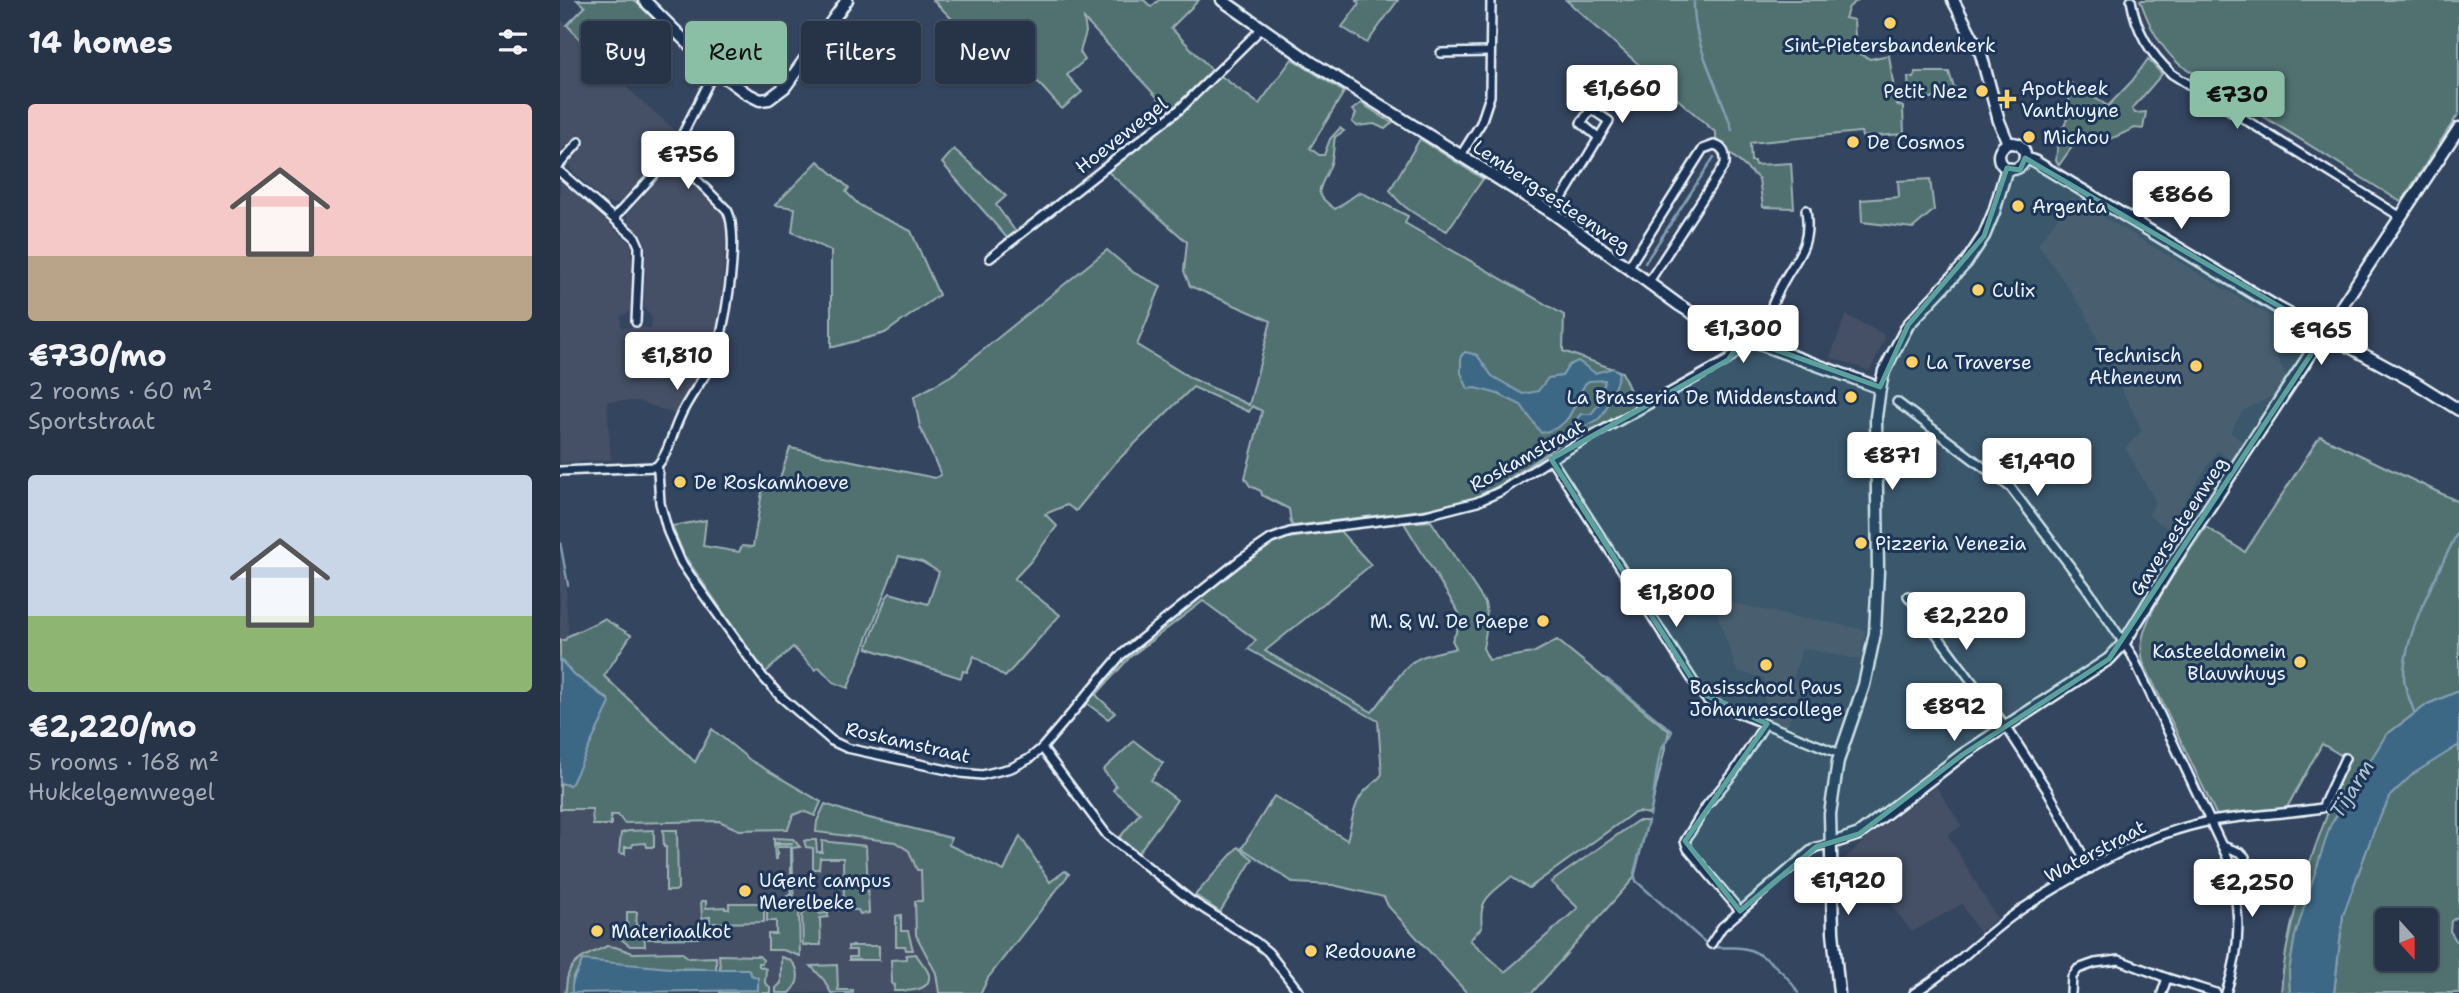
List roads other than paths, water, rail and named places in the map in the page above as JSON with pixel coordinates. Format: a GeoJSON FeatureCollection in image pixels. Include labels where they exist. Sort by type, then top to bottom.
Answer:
{"type":"FeatureCollection","features":[{"type":"Feature","properties":{"kind":"street"},"geometry":{"type":"LineString","coordinates":[[644,0],[685,40]]}},
{"type":"Feature","properties":{"kind":"street"},"geometry":{"type":"LineString","coordinates":[[735,84],[753,98],[769,99],[776,95],[786,86],[848,0]]}},
{"type":"Feature","properties":{"kind":"street","name":"Lembergsesteenweg"},"geometry":{"type":"LineString","coordinates":[[1222,0],[1311,62],[1553,213],[1703,320],[1758,344],[1880,388]]}},
{"type":"Feature","properties":{"kind":"street"},"geometry":{"type":"LineString","coordinates":[[1461,155],[1487,109],[1490,96],[1491,0]]}},
{"type":"Feature","properties":{"kind":"street"},"geometry":{"type":"LineString","coordinates":[[1953,0],[1981,54],[2008,144]]}},
{"type":"Feature","properties":{"kind":"street"},"geometry":{"type":"LineString","coordinates":[[2131,0],[2148,48],[2172,74],[2401,217]]}},
{"type":"Feature","properties":{"kind":"street","name":"Hoevewegel"},"geometry":{"type":"LineString","coordinates":[[990,258],[1181,109],[1262,28]]}},
{"type":"Feature","properties":{"kind":"street"},"geometry":{"type":"LineString","coordinates":[[1441,52],[1490,52]]}},
{"type":"Feature","properties":{"kind":"street"},"geometry":{"type":"LineString","coordinates":[[614,218],[671,155],[707,84]]}},
{"type":"Feature","properties":{"kind":"street","name":"Gaversesteenweg"},"geometry":{"type":"LineString","coordinates":[[1829,844],[1859,834],[2004,726],[2109,659],[2124,643],[2172,564],[2459,128]]}},
{"type":"Feature","properties":{"kind":"street"},"geometry":{"type":"LineString","coordinates":[[1553,213],[1598,136]]}},
{"type":"Feature","properties":{"kind":"street"},"geometry":{"type":"LineString","coordinates":[[560,164],[579,142]]}},
{"type":"Feature","properties":{"kind":"street"},"geometry":{"type":"LineString","coordinates":[[2025,158],[2019,166],[2007,167],[2000,162],[1999,157],[2001,148],[2008,144],[2020,146],[2025,158],[2459,410]]}},
{"type":"Feature","properties":{"kind":"street"},"geometry":{"type":"LineString","coordinates":[[1628,268],[1703,149],[1714,145],[1720,148],[1724,152],[1725,164],[1648,283]]}},
{"type":"Feature","properties":{"kind":"street"},"geometry":{"type":"LineString","coordinates":[[560,471],[656,467],[667,449],[680,416],[716,352],[725,318],[732,225],[727,210],[671,155]]}},
{"type":"Feature","properties":{"kind":"street"},"geometry":{"type":"LineString","coordinates":[[1839,993],[1829,844],[1832,798],[1840,754],[1868,670],[1875,633],[1878,571],[1876,417],[1880,388],[1884,371],[1908,325],[1958,273],[1978,246],[1994,212],[2007,167]]}},
{"type":"Feature","properties":{"kind":"street"},"geometry":{"type":"LineString","coordinates":[[560,172],[635,237],[639,246],[636,321]]}},
{"type":"Feature","properties":{"kind":"street"},"geometry":{"type":"LineString","coordinates":[[1758,344],[1777,292],[1805,244],[1808,224],[1806,211]]}},
{"type":"Feature","properties":{"kind":"street","name":"Roskamstraat"},"geometry":{"type":"LineString","coordinates":[[656,467],[669,537],[690,576],[762,676],[827,737],[846,748],[961,773],[982,775],[1011,768],[1029,759],[1042,748],[1121,655],[1240,560],[1271,539],[1290,532],[1461,508],[1501,491],[1551,459],[1728,360],[1736,353],[1743,338]]}},
{"type":"Feature","properties":{"kind":"street"},"geometry":{"type":"LineString","coordinates":[[1897,402],[2011,488],[2086,587],[2124,643],[2224,846],[2235,888],[2238,929],[2236,963],[2226,993]]}},
{"type":"Feature","properties":{"kind":"street"},"geometry":{"type":"LineString","coordinates":[[1551,459],[1708,701],[1840,754]]}},
{"type":"Feature","properties":{"kind":"street"},"geometry":{"type":"LineString","coordinates":[[1908,596],[2004,726],[2049,793],[2090,869]]}},
{"type":"Feature","properties":{"kind":"street"},"geometry":{"type":"LineString","coordinates":[[1740,911],[1688,849],[1685,841],[1707,804],[1733,774],[1765,724]]}},
{"type":"Feature","properties":{"kind":"street"},"geometry":{"type":"LineString","coordinates":[[1042,748],[1107,835],[1190,900],[1256,942],[1268,952],[1300,993]]}},
{"type":"Feature","properties":{"kind":"street","name":"Waterstraat"},"geometry":{"type":"LineString","coordinates":[[1914,993],[1948,971],[1983,939],[2027,906],[2148,839],[2211,821],[2283,815],[2322,808],[2345,758]]}},
{"type":"Feature","properties":{"kind":"street"},"geometry":{"type":"LineString","coordinates":[[1711,944],[1722,927],[1810,851],[1829,844]]}},
{"type":"Feature","properties":{"kind":"street"},"geometry":{"type":"LineString","coordinates":[[2224,846],[2245,857],[2235,888]]}},
{"type":"Feature","properties":{"kind":"street"},"geometry":{"type":"LineString","coordinates":[[2071,993],[2075,972],[2095,963],[2111,960],[2119,960],[2216,993]]}},
{"type":"Feature","properties":{"kind":"street"},"geometry":{"type":"LineString","coordinates":[[2162,993],[2167,978]]}},
{"type":"Feature","properties":{"kind":"waterway"},"geometry":{"type":"LineString","coordinates":[[1694,0],[1697,34],[1732,130]]}},
{"type":"Feature","properties":{"kind":"waterway"},"geometry":{"type":"LineString","coordinates":[[1645,263],[1714,157]]}},
{"type":"Feature","properties":{"kind":"waterway"},"geometry":{"type":"LineString","coordinates":[[1002,253],[1052,214]]}},
{"type":"Feature","properties":{"kind":"waterway"},"geometry":{"type":"LineString","coordinates":[[2414,712],[2404,680],[2410,640],[2424,601],[2459,529]]}},
{"type":"Feature","properties":{"kind":"waterway"},"geometry":{"type":"LineString","coordinates":[[560,542],[568,585]]}},
{"type":"Feature","properties":{"kind":"waterway"},"geometry":{"type":"LineString","coordinates":[[1607,679],[1672,731],[1661,750],[1650,816]]}},
{"type":"Feature","properties":{"kind":"waterway"},"geometry":{"type":"LineString","coordinates":[[1648,821],[1634,873],[1636,881],[1708,945],[1741,948],[1758,953],[1782,972],[1798,993]]}},
{"type":"Feature","properties":{"kind":"place","name":"Sint-Pietersbandenkerk"},"geometry":{"type":"Point","coordinates":[1890,23]}},
{"type":"Feature","properties":{"kind":"place","name":"Petit Nez"},"geometry":{"type":"Point","coordinates":[1982,91]}},
{"type":"Feature","properties":{"kind":"place","name":"Apotheek Vanthuyne"},"geometry":{"type":"Point","coordinates":[2007,99]}},
{"type":"Feature","properties":{"kind":"place","name":"Michou"},"geometry":{"type":"Point","coordinates":[2029,137]}},
{"type":"Feature","properties":{"kind":"place","name":"De Cosmos"},"geometry":{"type":"Point","coordinates":[1853,142]}},
{"type":"Feature","properties":{"kind":"place","name":"Argenta"},"geometry":{"type":"Point","coordinates":[2018,206]}},
{"type":"Feature","properties":{"kind":"place","name":"Culix"},"geometry":{"type":"Point","coordinates":[1978,290]}},
{"type":"Feature","properties":{"kind":"place","name":"La Traverse"},"geometry":{"type":"Point","coordinates":[1912,362]}},
{"type":"Feature","properties":{"kind":"place","name":"Technisch Atheneum"},"geometry":{"type":"Point","coordinates":[2196,366]}},
{"type":"Feature","properties":{"kind":"place","name":"La Brasseria De Middenstand"},"geometry":{"type":"Point","coordinates":[1851,397]}},
{"type":"Feature","properties":{"kind":"place","name":"De Roskamhoeve"},"geometry":{"type":"Point","coordinates":[680,482]}},
{"type":"Feature","properties":{"kind":"place","name":"Pizzeria Venezia"},"geometry":{"type":"Point","coordinates":[1861,543]}},
{"type":"Feature","properties":{"kind":"place","name":"M. & W. De Paepe"},"geometry":{"type":"Point","coordinates":[1543,621]}},
{"type":"Feature","properties":{"kind":"place","name":"Kasteeldomein Blauwhuys"},"geometry":{"type":"Point","coordinates":[2300,662]}},
{"type":"Feature","properties":{"kind":"place","name":"Basisschool Paus Johannescollege"},"geometry":{"type":"Point","coordinates":[1766,665]}},
{"type":"Feature","properties":{"kind":"place","name":"UGent campus Merelbeke"},"geometry":{"type":"Point","coordinates":[745,891]}},
{"type":"Feature","properties":{"kind":"place","name":"Materiaalkot"},"geometry":{"type":"Point","coordinates":[597,931]}},
{"type":"Feature","properties":{"kind":"place","name":"Redouane"},"geometry":{"type":"Point","coordinates":[1311,951]}},
{"type":"Feature","properties":{"kind":"water label","name":"Tijarm"},"geometry":{"type":"Point","coordinates":[2352,789]}}]}
